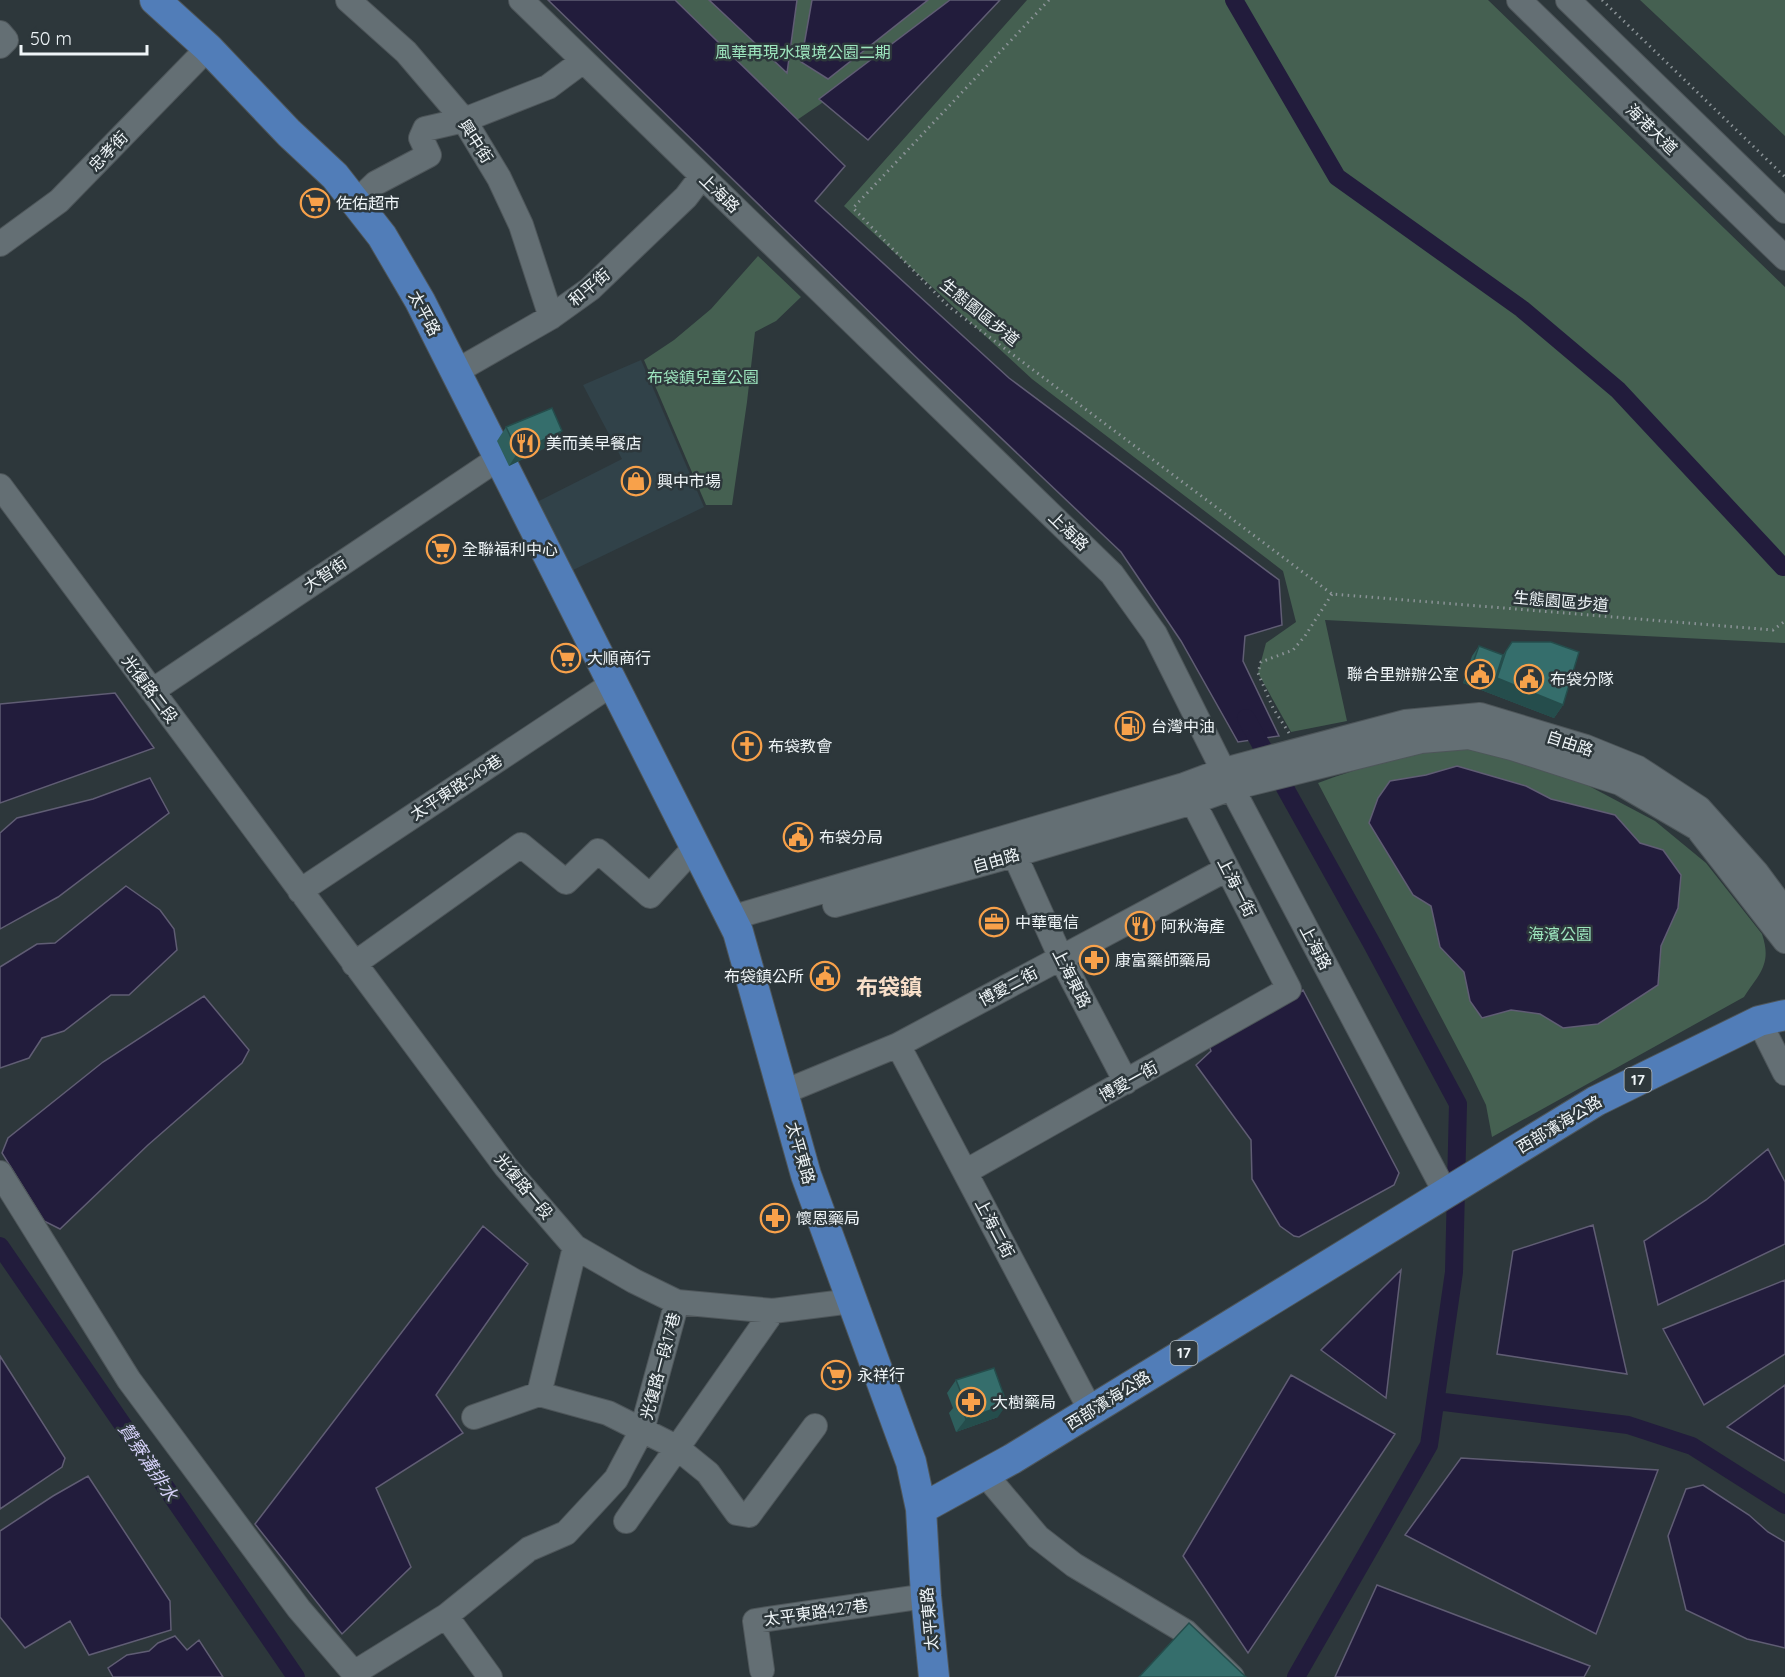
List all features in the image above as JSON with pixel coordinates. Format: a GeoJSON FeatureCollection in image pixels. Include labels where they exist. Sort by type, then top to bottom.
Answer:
{"type":"FeatureCollection","features":[{"type":"Feature","properties":{"kind":"main road","name":"太平路"},"geometry":{"type":"LineString","coordinates":[[155,0],[208,48],[289,133],[335,176],[382,236],[420,301],[612,684]]}},
{"type":"Feature","properties":{"kind":"main road","name":"太平東路"},"geometry":{"type":"LineString","coordinates":[[612,684],[734,925],[784,1092],[806,1175],[911,1462],[921,1509],[934,1677]]}},
{"type":"Feature","properties":{"kind":"main road","name":"西部濱海公路"},"geometry":{"type":"LineString","coordinates":[[921,1509],[1012,1459],[1596,1101],[1772,1018]]}},
{"type":"Feature","properties":{"kind":"street","name":"興中街"},"geometry":{"type":"LineString","coordinates":[[348,0],[406,52],[464,120],[499,178],[521,225],[551,317]]}},
{"type":"Feature","properties":{"kind":"street","name":"上海路"},"geometry":{"type":"LineString","coordinates":[[521,0],[1112,574],[1155,634],[1238,776],[1445,1192]]}},
{"type":"Feature","properties":{"kind":"street","name":"海港大道"},"geometry":{"type":"LineString","coordinates":[[1519,0],[1785,258]]}},
{"type":"Feature","properties":{"kind":"street","name":"海港大道"},"geometry":{"type":"LineString","coordinates":[[1568,0],[1785,211]]}},
{"type":"Feature","properties":{"kind":"street"},"geometry":{"type":"LineString","coordinates":[[0,33],[6,40],[0,46]]}},
{"type":"Feature","properties":{"kind":"street","name":"忠孝街"},"geometry":{"type":"LineString","coordinates":[[0,244],[59,201],[208,48]]}},
{"type":"Feature","properties":{"kind":"street"},"geometry":{"type":"LineString","coordinates":[[356,202],[376,183],[429,154],[421,138],[425,129],[464,120],[548,87],[584,61]]}},
{"type":"Feature","properties":{"kind":"street","name":"和平街"},"geometry":{"type":"LineString","coordinates":[[456,372],[551,317],[590,289],[686,197],[702,176]]}},
{"type":"Feature","properties":{"kind":"street","name":"大智街"},"geometry":{"type":"LineString","coordinates":[[152,691],[499,458]]}},
{"type":"Feature","properties":{"kind":"street","name":"光復路二段"},"geometry":{"type":"LineString","coordinates":[[0,486],[300,891]]}},
{"type":"Feature","properties":{"kind":"street","name":"太平東路549巷"},"geometry":{"type":"LineString","coordinates":[[300,891],[612,684]]}},
{"type":"Feature","properties":{"kind":"street","name":"自由路"},"geometry":{"type":"LineString","coordinates":[[1302,760],[1405,722],[1480,715],[1586,747],[1638,768],[1699,808],[1757,873],[1785,911]]}},
{"type":"Feature","properties":{"kind":"street","name":"自由路"},"geometry":{"type":"LineString","coordinates":[[734,925],[1011,847],[1189,794],[1238,776],[1302,760],[1421,741],[1469,737],[1512,748],[1620,783],[1697,828],[1785,941]]}},
{"type":"Feature","properties":{"kind":"street","name":"上海一街"},"geometry":{"type":"LineString","coordinates":[[1189,794],[1289,989]]}},
{"type":"Feature","properties":{"kind":"street"},"geometry":{"type":"LineString","coordinates":[[354,964],[521,845],[566,882],[598,851],[650,896],[695,847]]}},
{"type":"Feature","properties":{"kind":"street","name":"上海東路"},"geometry":{"type":"LineString","coordinates":[[1011,847],[1061,958],[1126,1082]]}},
{"type":"Feature","properties":{"kind":"street","name":"博愛二街"},"geometry":{"type":"LineString","coordinates":[[784,1092],[898,1045],[1061,958],[1224,862]]}},
{"type":"Feature","properties":{"kind":"street","name":"光復路一段"},"geometry":{"type":"LineString","coordinates":[[300,891],[506,1167],[575,1247],[634,1281],[677,1302],[772,1311],[852,1301]]}},
{"type":"Feature","properties":{"kind":"street","name":"博愛一街"},"geometry":{"type":"LineString","coordinates":[[965,1172],[1289,989]]}},
{"type":"Feature","properties":{"kind":"street"},"geometry":{"type":"LineString","coordinates":[[1772,1018],[1785,1073]]}},
{"type":"Feature","properties":{"kind":"street","name":"上海二街"},"geometry":{"type":"LineString","coordinates":[[898,1045],[1091,1411]]}},
{"type":"Feature","properties":{"kind":"street","name":"光復路一段17巷"},"geometry":{"type":"LineString","coordinates":[[0,1173],[129,1380],[299,1609],[354,1673],[446,1617],[530,1549],[566,1533],[616,1479],[642,1430],[677,1302]]}},
{"type":"Feature","properties":{"kind":"street"},"geometry":{"type":"LineString","coordinates":[[538,1394],[575,1247]]}},
{"type":"Feature","properties":{"kind":"street"},"geometry":{"type":"LineString","coordinates":[[626,1521],[772,1311]]}},
{"type":"Feature","properties":{"kind":"street"},"geometry":{"type":"LineString","coordinates":[[474,1417],[538,1394],[608,1413],[676,1448],[708,1473],[738,1513],[748,1515],[815,1426]]}},
{"type":"Feature","properties":{"kind":"street"},"geometry":{"type":"LineString","coordinates":[[984,1473],[1038,1538],[1074,1565],[1186,1632],[1232,1677]]}},
{"type":"Feature","properties":{"kind":"street","name":"太平東路427巷"},"geometry":{"type":"LineString","coordinates":[[762,1670],[755,1621],[926,1596]]}},
{"type":"Feature","properties":{"kind":"street"},"geometry":{"type":"LineString","coordinates":[[446,1617],[490,1677]]}},
{"type":"Feature","properties":{"kind":"path","name":"生態園區步道"},"geometry":{"type":"LineString","coordinates":[[1049,0],[853,208],[948,306],[1332,594],[1773,630],[1785,621]]}},
{"type":"Feature","properties":{"kind":"path"},"geometry":{"type":"LineString","coordinates":[[1602,0],[1785,177]]}},
{"type":"Feature","properties":{"kind":"path"},"geometry":{"type":"LineString","coordinates":[[1302,760],[1273,708],[1258,673],[1261,663],[1293,650],[1305,636],[1332,594]]}},
{"type":"Feature","properties":{"kind":"shaded area"},"geometry":{"type":"Polygon","coordinates":[[[548,0],[675,0],[845,166],[815,201],[1009,378],[1279,580],[1282,625],[1245,636],[1243,661],[1279,736],[1238,742],[1181,641],[1121,552],[920,361],[548,0]]]}},
{"type":"Feature","properties":{"kind":"shaded area"},"geometry":{"type":"Polygon","coordinates":[[[709,0],[797,0],[787,73],[709,0]]]}},
{"type":"Feature","properties":{"kind":"shaded area"},"geometry":{"type":"Polygon","coordinates":[[[812,0],[928,0],[828,79],[801,62],[812,0]]]}},
{"type":"Feature","properties":{"kind":"shaded area"},"geometry":{"type":"Polygon","coordinates":[[[950,0],[1000,0],[868,140],[819,99],[950,0]]]}},
{"type":"Feature","properties":{"kind":"shaded area","name":"興中市場"},"geometry":{"type":"Polygon","coordinates":[[[641,360],[704,507],[571,571],[535,503],[622,459],[583,385],[641,360]]]}},
{"type":"Feature","properties":{"kind":"shaded area"},"geometry":{"type":"Polygon","coordinates":[[[115,693],[154,748],[0,803],[0,704],[115,693]]]}},
{"type":"Feature","properties":{"kind":"shaded area"},"geometry":{"type":"Polygon","coordinates":[[[1457,766],[1526,786],[1551,799],[1615,815],[1640,843],[1663,850],[1681,875],[1678,908],[1661,946],[1658,985],[1598,1024],[1563,1028],[1540,1014],[1511,1010],[1482,1018],[1470,1001],[1464,972],[1440,947],[1431,906],[1413,895],[1369,823],[1378,798],[1390,781],[1426,775],[1457,766]]]}},
{"type":"Feature","properties":{"kind":"shaded area"},"geometry":{"type":"Polygon","coordinates":[[[150,778],[169,813],[58,897],[0,929],[0,833],[17,818],[93,799],[150,778]]]}},
{"type":"Feature","properties":{"kind":"shaded area"},"geometry":{"type":"Polygon","coordinates":[[[126,886],[160,910],[174,929],[177,950],[129,995],[111,995],[64,1031],[42,1038],[29,1058],[0,1068],[0,967],[37,944],[55,943],[126,886]]]}},
{"type":"Feature","properties":{"kind":"shaded area"},"geometry":{"type":"Polygon","coordinates":[[[1303,990],[1399,1173],[1394,1185],[1299,1237],[1280,1226],[1252,1179],[1251,1140],[1196,1065],[1211,1051],[1207,1040],[1303,990]]]}},
{"type":"Feature","properties":{"kind":"shaded area"},"geometry":{"type":"Polygon","coordinates":[[[204,996],[249,1050],[242,1063],[148,1145],[60,1229],[44,1221],[2,1153],[8,1138],[103,1062],[204,996]]]}},
{"type":"Feature","properties":{"kind":"shaded area"},"geometry":{"type":"Polygon","coordinates":[[[1768,1149],[1785,1182],[1785,1244],[1658,1305],[1644,1241],[1706,1200],[1768,1149]]]}},
{"type":"Feature","properties":{"kind":"shaded area"},"geometry":{"type":"Polygon","coordinates":[[[1593,1225],[1627,1374],[1497,1354],[1513,1251],[1593,1225]]]}},
{"type":"Feature","properties":{"kind":"shaded area"},"geometry":{"type":"Polygon","coordinates":[[[483,1226],[528,1264],[436,1395],[463,1433],[376,1488],[411,1567],[342,1634],[255,1524],[483,1226]]]}},
{"type":"Feature","properties":{"kind":"shaded area"},"geometry":{"type":"Polygon","coordinates":[[[1401,1270],[1386,1398],[1321,1350],[1401,1270]]]}},
{"type":"Feature","properties":{"kind":"shaded area"},"geometry":{"type":"Polygon","coordinates":[[[1785,1280],[1785,1354],[1704,1405],[1663,1329],[1785,1280]]]}},
{"type":"Feature","properties":{"kind":"shaded area"},"geometry":{"type":"Polygon","coordinates":[[[0,1356],[65,1458],[62,1467],[0,1509],[0,1356]]]}},
{"type":"Feature","properties":{"kind":"shaded area"},"geometry":{"type":"Polygon","coordinates":[[[1291,1375],[1395,1434],[1248,1653],[1183,1556],[1291,1375]]]}},
{"type":"Feature","properties":{"kind":"shaded area"},"geometry":{"type":"Polygon","coordinates":[[[1785,1385],[1785,1461],[1727,1427],[1785,1385]]]}},
{"type":"Feature","properties":{"kind":"shaded area"},"geometry":{"type":"Polygon","coordinates":[[[1461,1458],[1658,1470],[1596,1634],[1405,1535],[1461,1458]]]}},
{"type":"Feature","properties":{"kind":"shaded area"},"geometry":{"type":"Polygon","coordinates":[[[88,1476],[170,1601],[171,1630],[89,1655],[70,1621],[25,1648],[0,1617],[0,1531],[88,1476]]]}},
{"type":"Feature","properties":{"kind":"shaded area"},"geometry":{"type":"Polygon","coordinates":[[[1703,1485],[1785,1542],[1785,1648],[1747,1639],[1686,1610],[1668,1536],[1686,1489],[1703,1485]]]}},
{"type":"Feature","properties":{"kind":"shaded area"},"geometry":{"type":"Polygon","coordinates":[[[1377,1585],[1590,1666],[1584,1677],[1335,1677],[1377,1585]]]}},
{"type":"Feature","properties":{"kind":"shaded area"},"geometry":{"type":"Polygon","coordinates":[[[175,1636],[187,1650],[199,1640],[223,1677],[113,1677],[108,1668],[127,1655],[149,1651],[158,1643],[175,1636]]]}},
{"type":"Feature","properties":{"kind":"green space","name":"風華再現水環境公園二期"},"geometry":{"type":"Polygon","coordinates":[[[675,0],[973,0],[797,120],[675,0]]]}},
{"type":"Feature","properties":{"kind":"green space"},"geometry":{"type":"Polygon","coordinates":[[[1027,0],[1488,0],[1785,287],[1785,643],[1325,620],[1347,721],[1291,732],[1258,673],[1266,643],[1296,622],[1283,571],[1032,379],[844,206],[1027,0]]]}},
{"type":"Feature","properties":{"kind":"green space"},"geometry":{"type":"Polygon","coordinates":[[[1640,0],[1785,0],[1785,136],[1640,0]]]}},
{"type":"Feature","properties":{"kind":"green space","name":"布袋鎮兒童公園"},"geometry":{"type":"Polygon","coordinates":[[[758,256],[801,297],[776,321],[755,332],[732,505],[706,505],[644,360],[674,340],[711,309],[758,256]]]}},
{"type":"Feature","properties":{"kind":"green space","name":"海濱公園"},"geometry":{"type":"Polygon","coordinates":[[[1464,747],[1537,764],[1589,786],[1655,821],[1706,863],[1762,934],[1766,953],[1763,968],[1744,997],[1492,1137],[1486,1105],[1471,1074],[1318,783],[1390,760],[1464,747]]]}},
{"type":"Feature","properties":{"kind":"building"},"geometry":{"type":"Polygon","coordinates":[[[552,408],[562,431],[518,452],[506,427],[552,408]]]}},
{"type":"Feature","properties":{"kind":"building","name":"布袋分隊"},"geometry":{"type":"Polygon","coordinates":[[[1512,642],[1551,642],[1579,652],[1563,705],[1497,678],[1506,651],[1512,642]]]}},
{"type":"Feature","properties":{"kind":"building"},"geometry":{"type":"Polygon","coordinates":[[[1479,646],[1503,655],[1494,683],[1469,674],[1479,646]]]}},
{"type":"Feature","properties":{"kind":"building"},"geometry":{"type":"Polygon","coordinates":[[[994,1368],[1007,1404],[966,1419],[959,1400],[963,1398],[956,1380],[994,1368]]]}},
{"type":"Feature","properties":{"kind":"building"},"geometry":{"type":"Polygon","coordinates":[[[1189,1623],[1246,1677],[1139,1677],[1189,1623]]]}},
{"type":"Feature","properties":{"kind":"waterway"},"geometry":{"type":"LineString","coordinates":[[1234,0],[1337,177],[1522,309],[1618,390],[1783,567]]}},
{"type":"Feature","properties":{"kind":"waterway"},"geometry":{"type":"LineString","coordinates":[[1246,718],[1458,1104],[1454,1272],[1429,1445],[1296,1677]]}},
{"type":"Feature","properties":{"kind":"waterway","name":"贊寮溝排水"},"geometry":{"type":"LineString","coordinates":[[0,1246],[296,1677]]}},
{"type":"Feature","properties":{"kind":"waterway"},"geometry":{"type":"LineString","coordinates":[[1436,1401],[1628,1425],[1692,1446],[1785,1505]]}},
{"type":"Feature","properties":{"kind":"place","name":"佐佑超市"},"geometry":{"type":"Point","coordinates":[315,203]}},
{"type":"Feature","properties":{"kind":"place","name":"美而美早餐店"},"geometry":{"type":"Point","coordinates":[525,443]}},
{"type":"Feature","properties":{"kind":"place","name":"興中市場"},"geometry":{"type":"Point","coordinates":[636,481]}},
{"type":"Feature","properties":{"kind":"place","name":"全聯福利中心"},"geometry":{"type":"Point","coordinates":[441,549]}},
{"type":"Feature","properties":{"kind":"place","name":"大順商行"},"geometry":{"type":"Point","coordinates":[566,658]}},
{"type":"Feature","properties":{"kind":"place","name":"聯合里辦辦公室"},"geometry":{"type":"Point","coordinates":[1480,674]}},
{"type":"Feature","properties":{"kind":"place","name":"布袋分隊"},"geometry":{"type":"Point","coordinates":[1529,679]}},
{"type":"Feature","properties":{"kind":"place","name":"台灣中油"},"geometry":{"type":"Point","coordinates":[1130,726]}},
{"type":"Feature","properties":{"kind":"place","name":"布袋教會"},"geometry":{"type":"Point","coordinates":[747,746]}},
{"type":"Feature","properties":{"kind":"place","name":"布袋分局"},"geometry":{"type":"Point","coordinates":[798,837]}},
{"type":"Feature","properties":{"kind":"place","name":"中華電信"},"geometry":{"type":"Point","coordinates":[994,922]}},
{"type":"Feature","properties":{"kind":"place","name":"阿秋海產"},"geometry":{"type":"Point","coordinates":[1140,926]}},
{"type":"Feature","properties":{"kind":"place","name":"康富藥師藥局"},"geometry":{"type":"Point","coordinates":[1094,960]}},
{"type":"Feature","properties":{"kind":"place","name":"布袋鎮公所"},"geometry":{"type":"Point","coordinates":[825,976]}},
{"type":"Feature","properties":{"kind":"place","name":"懷恩藥局"},"geometry":{"type":"Point","coordinates":[775,1218]}},
{"type":"Feature","properties":{"kind":"place","name":"永祥行"},"geometry":{"type":"Point","coordinates":[836,1375]}},
{"type":"Feature","properties":{"kind":"place","name":"大樹藥局"},"geometry":{"type":"Point","coordinates":[971,1402]}},
{"type":"Feature","properties":{"kind":"district","name":"布袋鎮"},"geometry":{"type":"Point","coordinates":[889,987]}}]}
